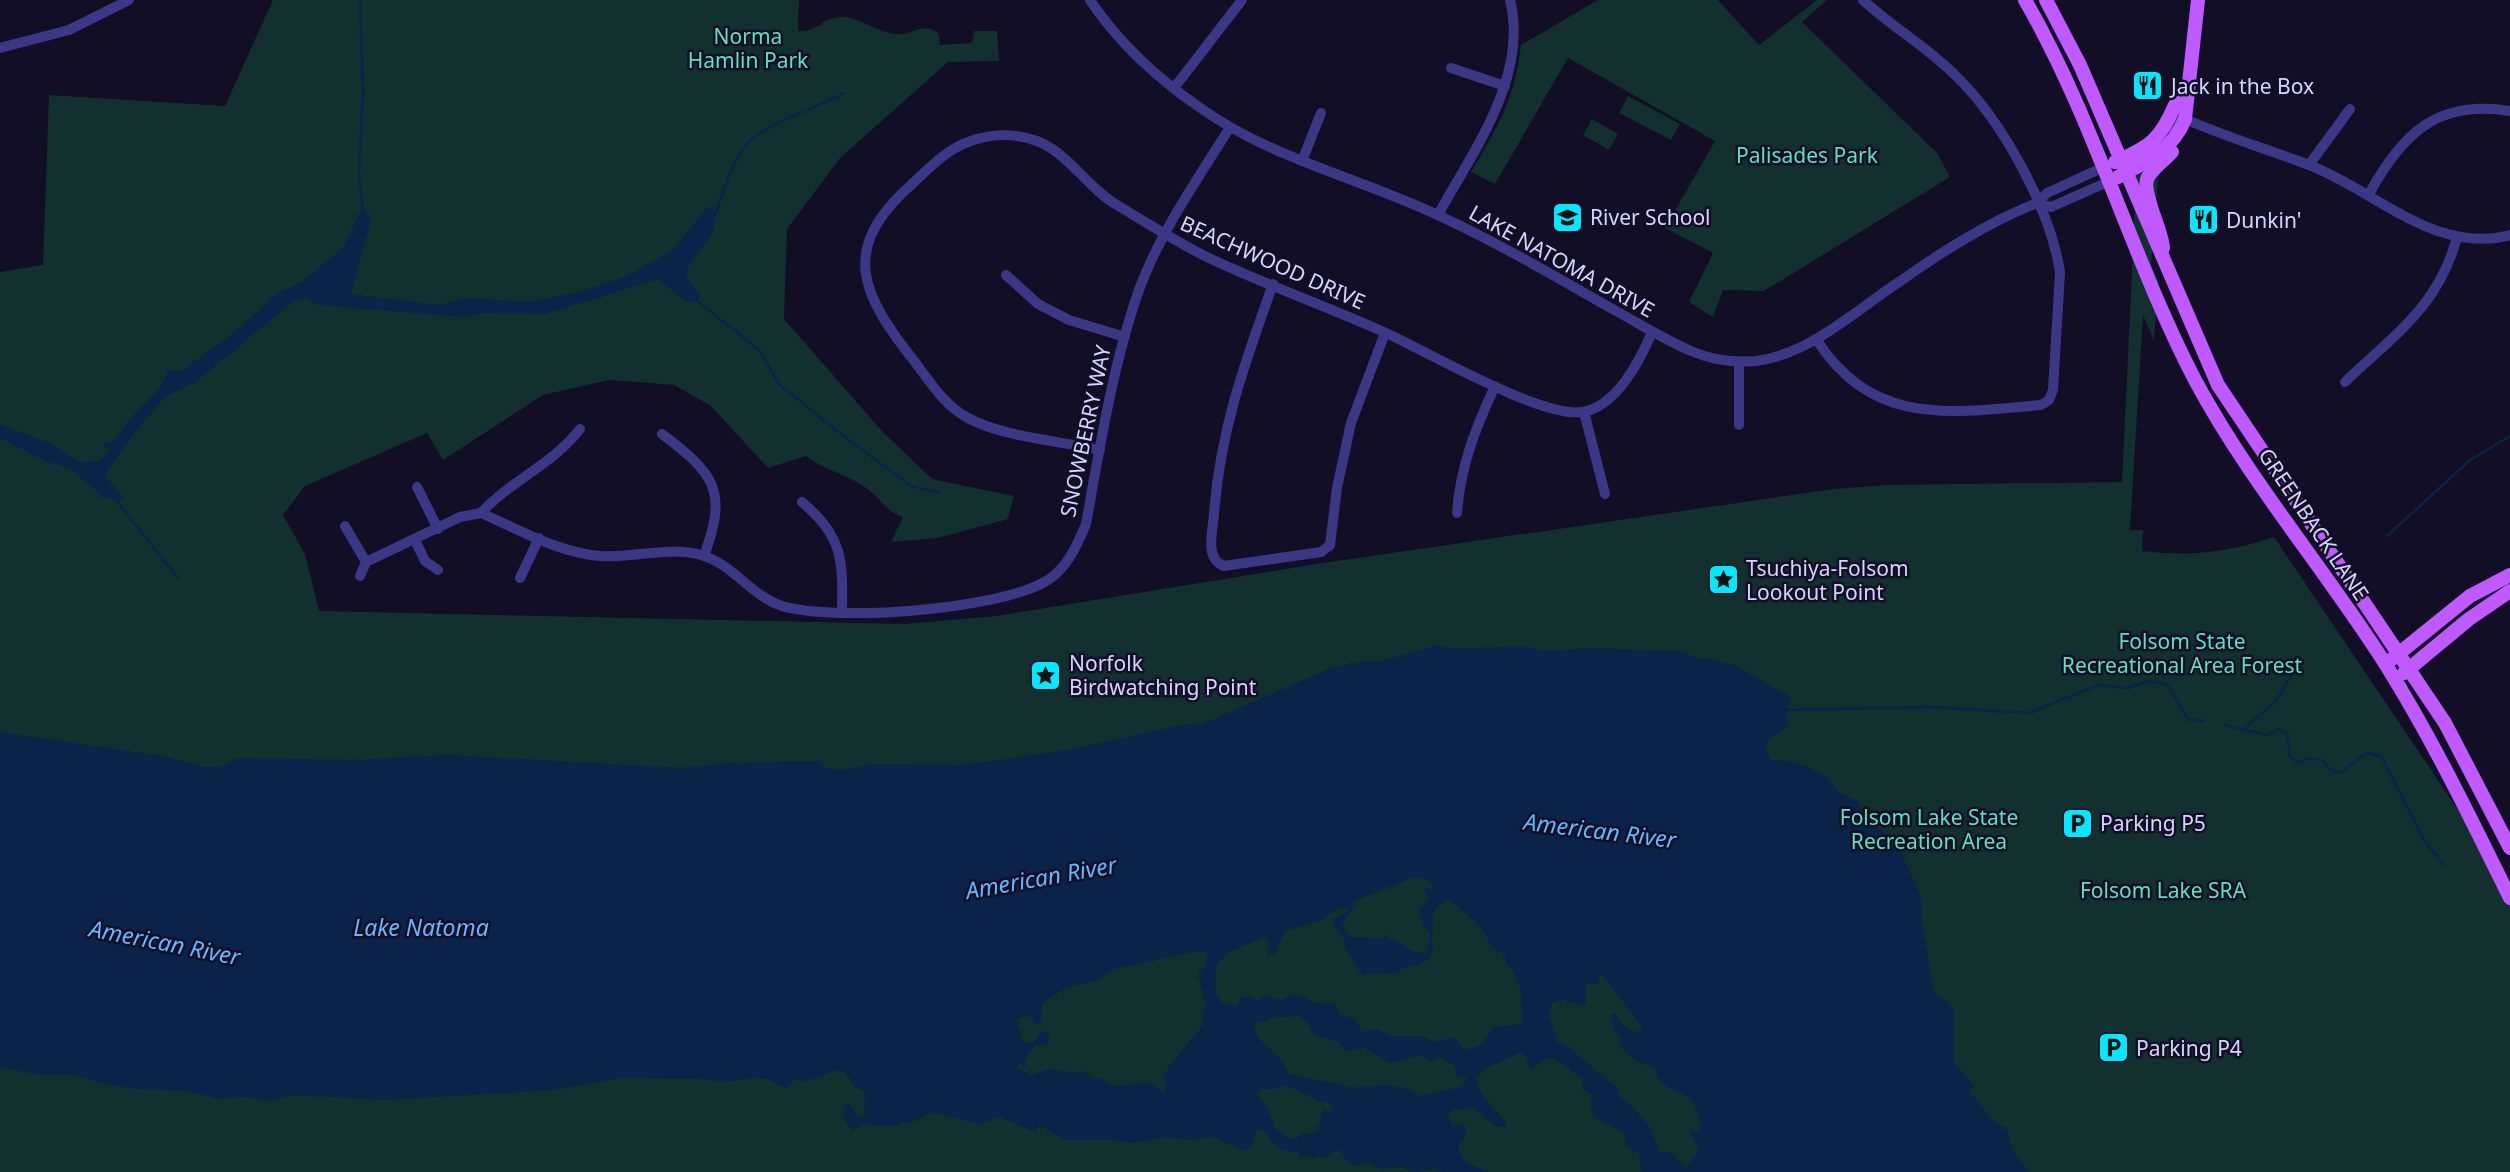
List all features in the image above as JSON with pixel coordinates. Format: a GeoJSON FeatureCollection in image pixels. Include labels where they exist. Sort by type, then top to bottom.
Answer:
{"type":"FeatureCollection","features":[{"type":"Feature","properties":{"kind":"main road","name":"GREENBACK LANE"},"geometry":{"type":"LineString","coordinates":[[2025,0],[2064,71],[2182,351],[2210,406],[2385,664],[2448,771],[2510,898]]}},
{"type":"Feature","properties":{"kind":"main road","name":"GREENBACK LANE"},"geometry":{"type":"LineString","coordinates":[[2046,0],[2080,65],[2218,385],[2445,723],[2510,848]]}},
{"type":"Feature","properties":{"kind":"main road"},"geometry":{"type":"LineString","coordinates":[[2164,263],[2159,226],[2146,186],[2149,175],[2172,154],[2183,125],[2198,0]]}},
{"type":"Feature","properties":{"kind":"main road"},"geometry":{"type":"LineString","coordinates":[[2110,181],[2164,129],[2175,104],[2187,100]]}},
{"type":"Feature","properties":{"kind":"main road"},"geometry":{"type":"LineString","coordinates":[[2104,167],[2123,166],[2162,152],[2183,125]]}},
{"type":"Feature","properties":{"kind":"main road"},"geometry":{"type":"LineString","coordinates":[[2385,664],[2470,596],[2510,575]]}},
{"type":"Feature","properties":{"kind":"main road"},"geometry":{"type":"LineString","coordinates":[[2395,681],[2469,619],[2510,591]]}},
{"type":"Feature","properties":{"kind":"street"},"geometry":{"type":"LineString","coordinates":[[0,48],[69,30],[129,0]]}},
{"type":"Feature","properties":{"kind":"street","name":"LAKE NATOMA DRIVE"},"geometry":{"type":"LineString","coordinates":[[1090,0],[1133,53],[1174,88],[1230,127],[1301,161],[1438,215],[1651,332],[1706,357],[1739,362],[1769,359],[1816,339],[1950,247],[2037,203],[2046,193],[2104,167]]}},
{"type":"Feature","properties":{"kind":"street"},"geometry":{"type":"LineString","coordinates":[[1174,88],[1242,0]]}},
{"type":"Feature","properties":{"kind":"street"},"geometry":{"type":"LineString","coordinates":[[1438,215],[1505,86],[1514,33],[1510,0]]}},
{"type":"Feature","properties":{"kind":"street"},"geometry":{"type":"LineString","coordinates":[[1816,339],[1833,365],[1849,379],[1873,396],[1892,404],[1927,409],[1988,409],[2046,403],[2053,390],[2060,272],[2057,253],[2037,203],[2007,145],[1974,95],[1938,58],[1863,0]]}},
{"type":"Feature","properties":{"kind":"street"},"geometry":{"type":"LineString","coordinates":[[1451,68],[1505,86]]}},
{"type":"Feature","properties":{"kind":"street"},"geometry":{"type":"LineString","coordinates":[[2309,165],[2350,109]]}},
{"type":"Feature","properties":{"kind":"street"},"geometry":{"type":"LineString","coordinates":[[2370,194],[2395,150],[2432,120],[2470,109],[2510,111]]}},
{"type":"Feature","properties":{"kind":"street"},"geometry":{"type":"LineString","coordinates":[[1301,161],[1321,113]]}},
{"type":"Feature","properties":{"kind":"street"},"geometry":{"type":"LineString","coordinates":[[2164,129],[2183,125],[2237,137],[2246,145],[2309,165],[2370,194],[2406,218],[2457,237],[2490,239],[2510,235]]}},
{"type":"Feature","properties":{"kind":"street","name":"SNOWBERRY WAY"},"geometry":{"type":"LineString","coordinates":[[481,513],[539,538],[600,556],[674,552],[704,556],[727,566],[779,605],[842,611],[917,610],[1020,594],[1049,579],[1066,563],[1086,524],[1125,337],[1140,288],[1165,234],[1230,127]]}},
{"type":"Feature","properties":{"kind":"street","name":"BEACHWOOD DRIVE"},"geometry":{"type":"LineString","coordinates":[[1100,450],[988,426],[970,419],[948,402],[882,320],[873,303],[865,264],[871,236],[891,202],[949,152],[983,137],[1022,137],[1050,147],[1111,202],[1225,266],[1385,333],[1552,410],[1584,412]]}},
{"type":"Feature","properties":{"kind":"street","name":"LAKE NATOMA DRIVE"},"geometry":{"type":"LineString","coordinates":[[2037,203],[2052,207],[2110,181]]}},
{"type":"Feature","properties":{"kind":"street"},"geometry":{"type":"LineString","coordinates":[[2345,382],[2432,297],[2445,277],[2457,237]]}},
{"type":"Feature","properties":{"kind":"street"},"geometry":{"type":"LineString","coordinates":[[1006,275],[1038,304],[1069,320],[1125,337]]}},
{"type":"Feature","properties":{"kind":"street"},"geometry":{"type":"LineString","coordinates":[[1272,285],[1232,399],[1224,432],[1216,480],[1211,554],[1218,564],[1224,566],[1328,549],[1333,540],[1337,488],[1351,423],[1385,333]]}},
{"type":"Feature","properties":{"kind":"street"},"geometry":{"type":"LineString","coordinates":[[1605,494],[1584,412],[1611,397],[1651,332]]}},
{"type":"Feature","properties":{"kind":"street"},"geometry":{"type":"LineString","coordinates":[[1739,362],[1739,425]]}},
{"type":"Feature","properties":{"kind":"street"},"geometry":{"type":"LineString","coordinates":[[1457,513],[1463,470],[1476,429],[1495,386]]}},
{"type":"Feature","properties":{"kind":"street"},"geometry":{"type":"LineString","coordinates":[[360,576],[366,562],[460,517],[481,513],[496,496],[562,451],[580,429]]}},
{"type":"Feature","properties":{"kind":"street"},"geometry":{"type":"LineString","coordinates":[[662,434],[699,464],[711,483],[716,520],[704,556]]}},
{"type":"Feature","properties":{"kind":"street"},"geometry":{"type":"LineString","coordinates":[[417,487],[438,529]]}},
{"type":"Feature","properties":{"kind":"street"},"geometry":{"type":"LineString","coordinates":[[802,502],[821,518],[840,551],[842,611]]}},
{"type":"Feature","properties":{"kind":"street"},"geometry":{"type":"LineString","coordinates":[[345,526],[366,562]]}},
{"type":"Feature","properties":{"kind":"street"},"geometry":{"type":"LineString","coordinates":[[520,578],[539,538]]}},
{"type":"Feature","properties":{"kind":"street"},"geometry":{"type":"LineString","coordinates":[[415,540],[425,561],[438,569]]}},
{"type":"Feature","properties":{"kind":"green space","name":"Folsom Lake State Recreation Area"},"geometry":{"type":"Polygon","coordinates":[[[273,0],[799,0],[798,31],[811,29],[839,17],[895,34],[931,29],[938,34],[939,45],[972,43],[974,31],[997,31],[999,61],[948,62],[840,158],[787,229],[784,319],[881,430],[932,479],[1014,496],[1008,519],[938,538],[891,542],[903,517],[888,509],[862,485],[806,456],[768,468],[711,406],[674,385],[609,380],[543,395],[443,460],[427,433],[305,486],[283,515],[305,554],[319,611],[904,624],[996,616],[1316,564],[1834,489],[1887,485],[2122,482],[2138,144],[2161,146],[2151,265],[2158,281],[2154,341],[2143,315],[2130,530],[2143,530],[2142,551],[2159,553],[2209,552],[2274,537],[2510,887],[2510,1172],[0,1172],[0,272],[43,265],[49,95],[225,106],[273,0]]]}},
{"type":"Feature","properties":{"kind":"green space","name":"Palisades Park"},"geometry":{"type":"Polygon","coordinates":[[[1598,0],[1718,0],[1759,45],[1817,0],[1827,0],[1802,22],[1937,153],[1950,177],[1764,291],[1723,290],[1713,317],[1689,302],[1713,253],[1665,228],[1715,141],[1568,58],[1495,184],[1471,172],[1510,97],[1521,45],[1598,0]]]}},
{"type":"Feature","properties":{"kind":"green space"},"geometry":{"type":"Polygon","coordinates":[[[1628,96],[1680,124],[1671,140],[1619,113],[1628,96]]]}},
{"type":"Feature","properties":{"kind":"green space"},"geometry":{"type":"Polygon","coordinates":[[[1592,119],[1618,134],[1609,150],[1583,135],[1592,119]]]}},
{"type":"Feature","properties":{"kind":"water"},"geometry":{"type":"Polygon","coordinates":[[[707,207],[712,208],[714,226],[686,272],[687,279],[701,296],[693,303],[684,300],[658,279],[546,314],[484,313],[464,317],[318,305],[307,299],[295,300],[196,382],[165,397],[134,433],[107,472],[106,477],[124,498],[120,501],[103,497],[71,469],[47,462],[0,438],[0,424],[49,443],[80,462],[99,461],[111,450],[104,446],[105,443],[111,443],[157,391],[167,370],[181,371],[235,332],[276,294],[303,281],[344,247],[360,212],[369,214],[371,220],[351,294],[440,305],[465,298],[530,302],[580,292],[626,276],[672,251],[707,207]]]}},
{"type":"Feature","properties":{"kind":"water","name":"Lake Natoma"},"geometry":{"type":"Polygon","coordinates":[[[1438,645],[1451,649],[1525,646],[1546,651],[1588,648],[1679,651],[1701,659],[1708,658],[1736,666],[1792,698],[1787,707],[1788,726],[1767,741],[1766,750],[1771,760],[1789,761],[1825,776],[1840,793],[1858,801],[1863,816],[1877,825],[1898,846],[1921,897],[1922,921],[1934,994],[1949,1003],[1954,1012],[1954,1063],[1974,1086],[1970,1094],[1994,1122],[2006,1127],[2012,1149],[2029,1172],[1641,1172],[1640,1154],[1625,1145],[1625,1133],[1594,1117],[1590,1103],[1592,1094],[1582,1089],[1583,1079],[1553,1058],[1546,1059],[1531,1070],[1525,1055],[1519,1053],[1485,1069],[1476,1078],[1483,1096],[1507,1123],[1506,1127],[1496,1127],[1473,1107],[1452,1110],[1448,1116],[1452,1126],[1464,1124],[1465,1135],[1459,1145],[1462,1157],[1469,1164],[1488,1172],[1442,1172],[1434,1169],[1414,1172],[1402,1167],[1380,1169],[1366,1162],[1355,1166],[1349,1163],[1339,1149],[1326,1158],[1318,1156],[1313,1159],[1308,1155],[1300,1158],[1298,1152],[1279,1148],[1271,1142],[1267,1132],[1257,1129],[1252,1146],[1244,1151],[1215,1137],[1188,1140],[1166,1137],[1133,1143],[1113,1140],[1064,1140],[1040,1125],[1035,1131],[1000,1117],[979,1124],[932,1112],[911,1123],[902,1121],[898,1126],[875,1126],[867,1123],[853,1130],[845,1122],[846,1105],[850,1104],[856,1115],[865,1118],[864,1091],[853,1086],[845,1072],[837,1070],[805,1082],[795,1078],[787,1089],[767,1079],[753,1078],[726,1082],[619,1078],[554,1090],[386,1100],[292,1095],[272,1101],[245,1097],[217,1099],[188,1091],[136,1089],[100,1083],[75,1075],[35,1074],[0,1067],[0,732],[168,757],[203,767],[220,767],[237,758],[353,760],[448,755],[683,768],[733,763],[741,765],[749,762],[819,761],[825,768],[841,770],[871,764],[961,765],[1074,749],[1185,724],[1200,725],[1333,667],[1363,661],[1377,662],[1438,645]],[[1412,878],[1354,901],[1352,910],[1342,925],[1350,937],[1383,938],[1387,934],[1389,939],[1411,950],[1427,953],[1430,933],[1423,926],[1419,908],[1429,899],[1423,888],[1431,889],[1434,886],[1423,878],[1412,878]],[[1446,899],[1434,910],[1432,948],[1425,961],[1402,968],[1397,973],[1362,975],[1345,948],[1343,935],[1332,925],[1334,919],[1348,911],[1348,907],[1336,909],[1320,921],[1285,931],[1274,955],[1267,954],[1270,940],[1265,937],[1229,952],[1216,966],[1216,993],[1223,1004],[1236,1006],[1241,998],[1249,996],[1258,1001],[1266,995],[1280,1000],[1291,995],[1305,997],[1316,1003],[1335,1004],[1339,1014],[1354,1019],[1363,1032],[1377,1029],[1390,1036],[1421,1036],[1435,1042],[1454,1037],[1464,1050],[1482,1044],[1493,1027],[1522,1024],[1521,990],[1512,968],[1505,962],[1505,955],[1491,946],[1483,930],[1458,906],[1446,899]],[[1197,951],[1114,969],[1098,980],[1067,987],[1042,1003],[1041,1023],[1035,1024],[1029,1014],[1017,1020],[1022,1042],[1034,1043],[1042,1030],[1050,1037],[1047,1044],[1035,1045],[1027,1055],[1025,1067],[1019,1062],[1017,1068],[1032,1075],[1047,1069],[1079,1073],[1084,1070],[1092,1079],[1102,1078],[1108,1083],[1120,1086],[1146,1083],[1166,1093],[1164,1076],[1169,1066],[1201,1028],[1205,1004],[1198,973],[1204,968],[1208,956],[1206,952],[1197,951]],[[1600,972],[1598,984],[1586,983],[1585,1006],[1564,1000],[1552,1003],[1549,1015],[1557,1042],[1565,1044],[1618,1089],[1621,1098],[1630,1103],[1648,1125],[1660,1152],[1671,1152],[1687,1167],[1699,1150],[1689,1130],[1698,1133],[1702,1127],[1692,1099],[1659,1082],[1655,1068],[1637,1061],[1620,1047],[1621,1036],[1612,1029],[1614,1024],[1611,1014],[1616,1014],[1622,1025],[1628,1029],[1641,1032],[1642,1027],[1600,972]],[[1298,1016],[1268,1018],[1264,1023],[1258,1021],[1254,1029],[1261,1041],[1282,1060],[1289,1074],[1355,1088],[1387,1085],[1406,1088],[1420,1096],[1459,1087],[1467,1081],[1467,1078],[1456,1075],[1455,1066],[1441,1057],[1430,1061],[1421,1055],[1390,1063],[1365,1048],[1346,1051],[1339,1042],[1313,1034],[1308,1023],[1298,1016]],[[1283,1085],[1277,1089],[1261,1089],[1257,1095],[1267,1107],[1275,1128],[1293,1140],[1304,1133],[1314,1134],[1318,1131],[1322,1112],[1326,1110],[1330,1114],[1334,1107],[1283,1085]]]}},
{"type":"Feature","properties":{"kind":"waterway"},"geometry":{"type":"LineString","coordinates":[[360,0],[363,92],[359,172],[363,213]]}},
{"type":"Feature","properties":{"kind":"waterway"},"geometry":{"type":"LineString","coordinates":[[714,218],[732,170],[748,143],[779,123],[845,93]]}},
{"type":"Feature","properties":{"kind":"waterway"},"geometry":{"type":"LineString","coordinates":[[695,299],[760,351],[779,384],[837,431],[911,486],[939,493]]}},
{"type":"Feature","properties":{"kind":"waterway"},"geometry":{"type":"LineString","coordinates":[[2387,536],[2470,460],[2510,436]]}},
{"type":"Feature","properties":{"kind":"waterway"},"geometry":{"type":"LineString","coordinates":[[115,499],[178,578]]}},
{"type":"Feature","properties":{"kind":"waterway"},"geometry":{"type":"LineString","coordinates":[[2243,729],[2274,703],[2300,663]]}},
{"type":"Feature","properties":{"kind":"waterway"},"geometry":{"type":"LineString","coordinates":[[1784,710],[1930,707],[2029,713],[2098,685],[2127,688],[2148,681],[2167,684],[2188,720],[2204,721]]}},
{"type":"Feature","properties":{"kind":"waterway"},"geometry":{"type":"LineString","coordinates":[[2225,725],[2267,735],[2279,729],[2287,733],[2290,756],[2298,763],[2309,758],[2322,760],[2330,769],[2340,773],[2367,753],[2381,756],[2424,840],[2443,864]]}},
{"type":"Feature","properties":{"kind":"place","name":"Jack in the Box"},"geometry":{"type":"Point","coordinates":[2148,86]}},
{"type":"Feature","properties":{"kind":"place","name":"River School"},"geometry":{"type":"Point","coordinates":[1567,217]}},
{"type":"Feature","properties":{"kind":"place","name":"Dunkin'"},"geometry":{"type":"Point","coordinates":[2203,220]}},
{"type":"Feature","properties":{"kind":"place","name":"Tsuchiya-Folsom Lookout Point"},"geometry":{"type":"Point","coordinates":[1723,580]}},
{"type":"Feature","properties":{"kind":"place","name":"Norfolk Birdwatching Point"},"geometry":{"type":"Point","coordinates":[1046,675]}},
{"type":"Feature","properties":{"kind":"place","name":"Parking P5"},"geometry":{"type":"Point","coordinates":[2077,823]}},
{"type":"Feature","properties":{"kind":"place","name":"Parking P4"},"geometry":{"type":"Point","coordinates":[2113,1048]}},
{"type":"Feature","properties":{"kind":"park label","name":"Norma Hamlin Park"},"geometry":{"type":"Point","coordinates":[748,48]}},
{"type":"Feature","properties":{"kind":"park label","name":"Folsom State Recreational Area Forest"},"geometry":{"type":"Point","coordinates":[2182,653]}},
{"type":"Feature","properties":{"kind":"park label","name":"Folsom Lake SRA"},"geometry":{"type":"Point","coordinates":[2163,890]}},
{"type":"Feature","properties":{"kind":"water label","name":"American River"},"geometry":{"type":"Point","coordinates":[1600,830]}},
{"type":"Feature","properties":{"kind":"water label","name":"American River"},"geometry":{"type":"Point","coordinates":[1041,877]}},
{"type":"Feature","properties":{"kind":"water label","name":"American River"},"geometry":{"type":"Point","coordinates":[165,942]}}]}
